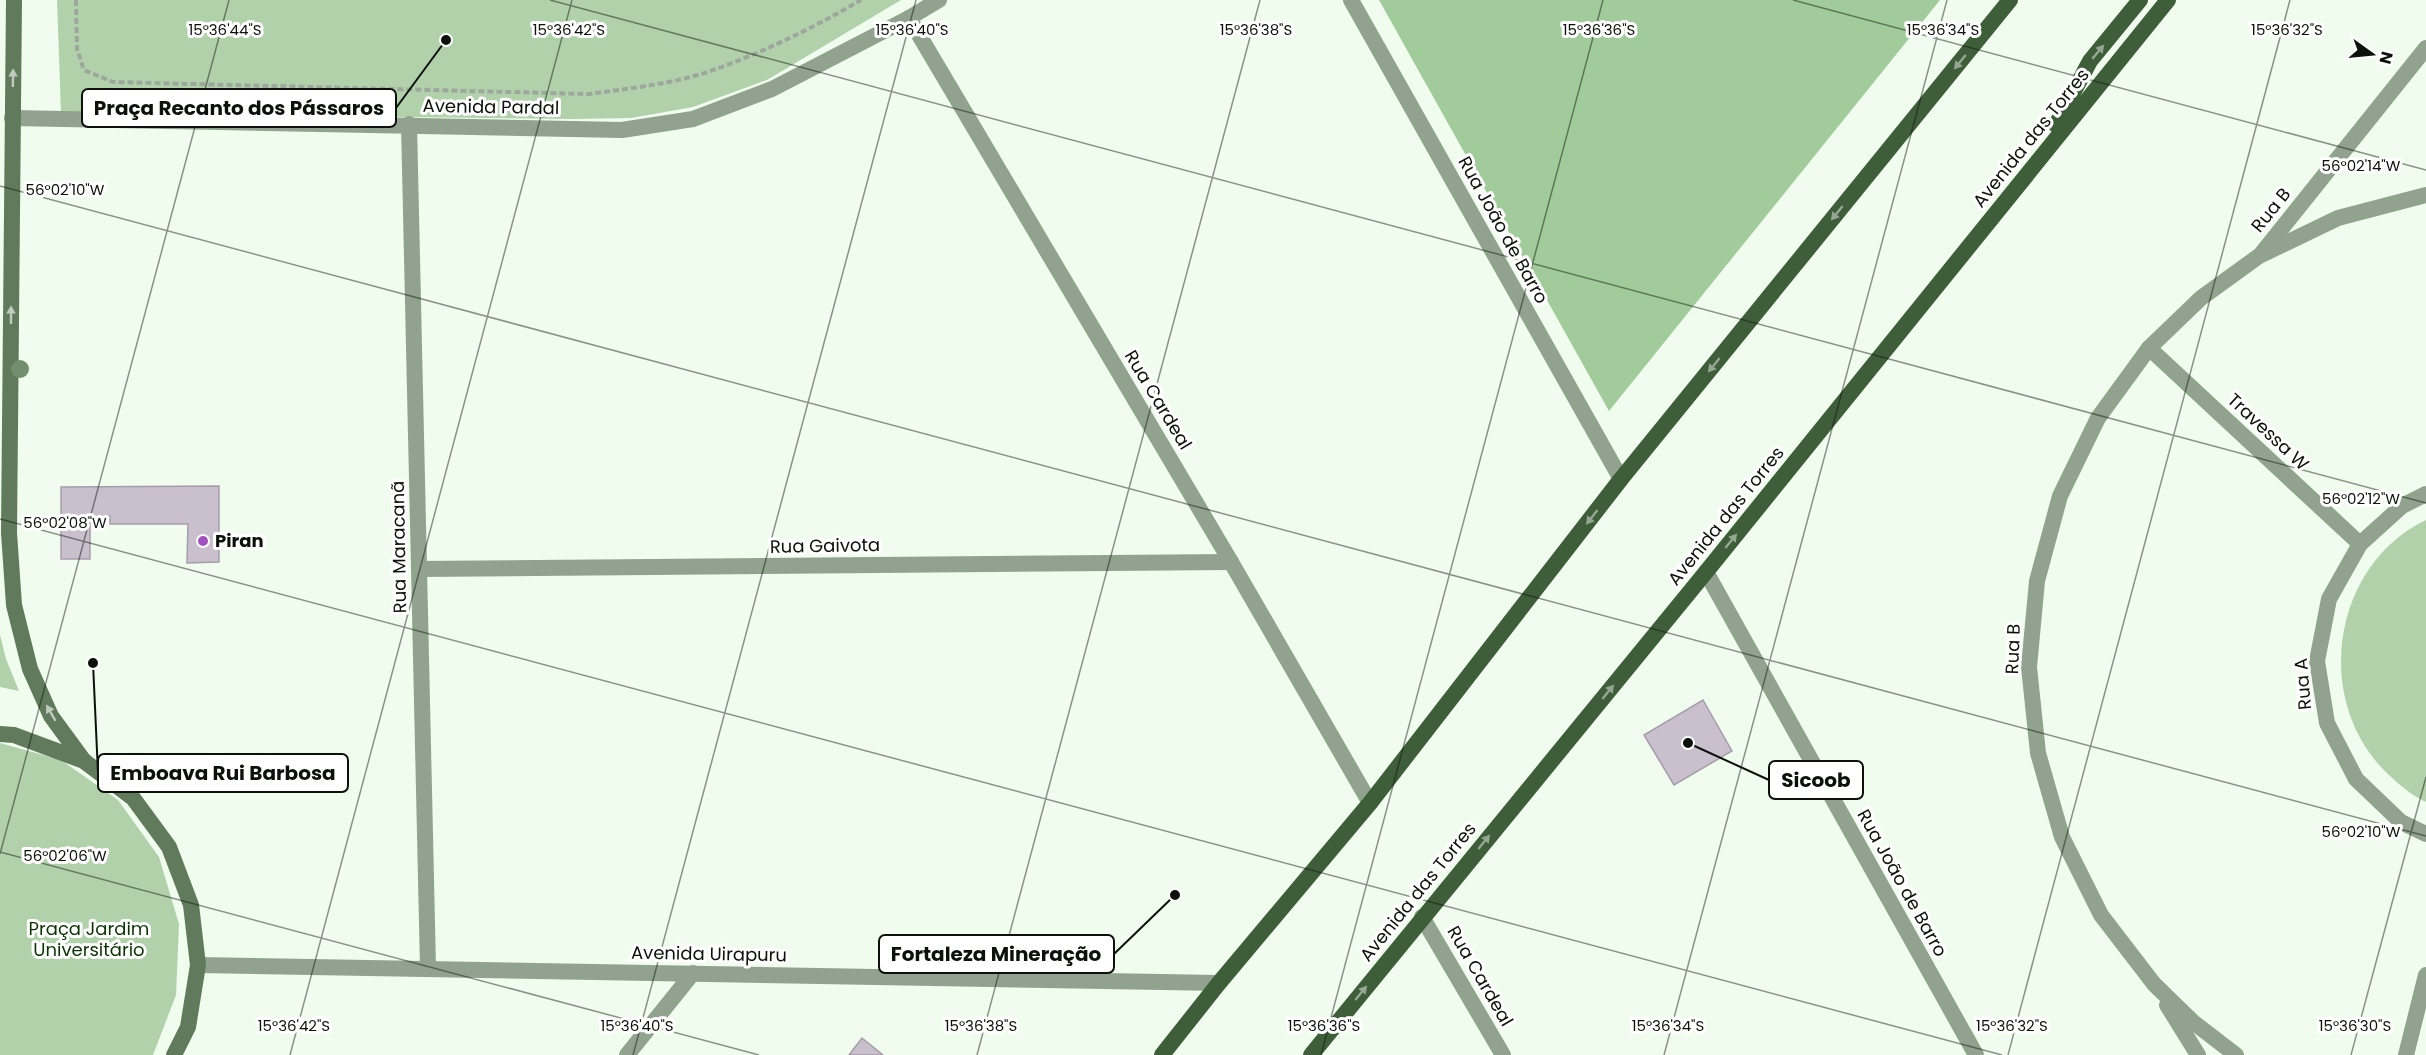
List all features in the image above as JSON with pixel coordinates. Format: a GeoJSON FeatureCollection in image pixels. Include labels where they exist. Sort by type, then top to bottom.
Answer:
{"type":"FeatureCollection","features":[{"type":"Feature","properties":{"kind":"main road"},"geometry":{"type":"LineString","coordinates":[[14,0],[9,534],[14,605],[30,669],[51,716],[84,761]]}},
{"type":"Feature","properties":{"kind":"main road"},"geometry":{"type":"LineString","coordinates":[[1162,1055],[1219,983],[1370,803],[1621,479],[2010,0]]}},
{"type":"Feature","properties":{"kind":"main road"},"geometry":{"type":"LineString","coordinates":[[2039,158],[2090,61],[2140,0]]}},
{"type":"Feature","properties":{"kind":"main road","name":"Avenida das Torres"},"geometry":{"type":"LineString","coordinates":[[1311,1055],[1706,572],[2168,0]]}},
{"type":"Feature","properties":{"kind":"main road"},"geometry":{"type":"LineString","coordinates":[[0,735],[14,735],[84,761],[133,798],[169,847],[191,905],[198,965],[188,1027],[174,1055]]}},
{"type":"Feature","properties":{"kind":"street","name":"Avenida Pardal"},"geometry":{"type":"LineString","coordinates":[[12,118],[409,124],[622,130],[693,119],[772,89],[939,0]]}},
{"type":"Feature","properties":{"kind":"street","name":"Rua João de Barro"},"geometry":{"type":"LineString","coordinates":[[1351,0],[1621,479]]}},
{"type":"Feature","properties":{"kind":"street","name":"Rua Cardeal"},"geometry":{"type":"LineString","coordinates":[[909,18],[1231,562],[1370,803]]}},
{"type":"Feature","properties":{"kind":"street","name":"Rua B"},"geometry":{"type":"LineString","coordinates":[[2259,256],[2426,48]]}},
{"type":"Feature","properties":{"kind":"street","name":"Rua Maracanã"},"geometry":{"type":"LineString","coordinates":[[409,124],[428,968]]}},
{"type":"Feature","properties":{"kind":"street","name":"Rua B"},"geometry":{"type":"LineString","coordinates":[[2236,1055],[2193,1022],[2154,984],[2101,915],[2062,837],[2038,753],[2029,667],[2037,580],[2060,496],[2098,418],[2149,348],[2201,298],[2259,256],[2338,218],[2426,195]]}},
{"type":"Feature","properties":{"kind":"street","name":"Travessa W"},"geometry":{"type":"LineString","coordinates":[[2149,348],[2360,544]]}},
{"type":"Feature","properties":{"kind":"street","name":"Rua A"},"geometry":{"type":"LineString","coordinates":[[2426,494],[2402,506],[2360,544],[2329,599],[2317,661],[2327,723],[2356,779],[2401,822],[2426,834]]}},
{"type":"Feature","properties":{"kind":"street","name":"Rua Gaivota"},"geometry":{"type":"LineString","coordinates":[[419,569],[1231,562]]}},
{"type":"Feature","properties":{"kind":"street","name":"Rua João de Barro"},"geometry":{"type":"LineString","coordinates":[[1706,572],[1976,1055]]}},
{"type":"Feature","properties":{"kind":"street","name":"Rua Cardeal"},"geometry":{"type":"LineString","coordinates":[[1422,918],[1503,1055]]}},
{"type":"Feature","properties":{"kind":"street","name":"Avenida Uirapuru"},"geometry":{"type":"LineString","coordinates":[[198,965],[1219,983]]}},
{"type":"Feature","properties":{"kind":"street"},"geometry":{"type":"LineString","coordinates":[[627,1055],[693,973]]}},
{"type":"Feature","properties":{"kind":"street"},"geometry":{"type":"LineString","coordinates":[[2406,1055],[2426,975]]}},
{"type":"Feature","properties":{"kind":"street"},"geometry":{"type":"LineString","coordinates":[[2154,984],[2198,1055]]}},
{"type":"Feature","properties":{"kind":"path"},"geometry":{"type":"LineString","coordinates":[[76,0],[77,49],[84,70],[114,82],[589,94],[651,86],[714,70],[810,29],[861,0]]}},
{"type":"Feature","properties":{"kind":"green space"},"geometry":{"type":"Polygon","coordinates":[[[57,0],[901,0],[767,80],[693,107],[631,118],[574,119],[61,113],[57,0]]]}},
{"type":"Feature","properties":{"kind":"green space"},"geometry":{"type":"Polygon","coordinates":[[[1379,0],[1940,0],[1609,411],[1379,0]]]}},
{"type":"Feature","properties":{"kind":"green space"},"geometry":{"type":"Polygon","coordinates":[[[2426,520],[2426,802],[2402,787],[2365,746],[2349,712],[2342,675],[2343,638],[2352,602],[2369,569],[2394,541],[2426,520]]]}},
{"type":"Feature","properties":{"kind":"green space"},"geometry":{"type":"Polygon","coordinates":[[[0,635],[6,659],[19,691],[0,687],[0,635]]]}},
{"type":"Feature","properties":{"kind":"green space","name":"Praça Jardim Universitário"},"geometry":{"type":"Polygon","coordinates":[[[0,743],[61,760],[118,800],[159,857],[179,924],[176,995],[153,1055],[0,1055],[0,743]]]}},
{"type":"Feature","properties":{"kind":"building","name":"Piran"},"geometry":{"type":"Polygon","coordinates":[[[219,486],[219,562],[187,563],[188,524],[110,524],[110,516],[90,516],[90,559],[61,559],[61,487],[219,486]]]}},
{"type":"Feature","properties":{"kind":"building"},"geometry":{"type":"Polygon","coordinates":[[[1703,700],[1732,751],[1674,785],[1644,735],[1703,700]]]}},
{"type":"Feature","properties":{"kind":"building"},"geometry":{"type":"Polygon","coordinates":[[[862,1038],[883,1055],[849,1055],[862,1038]]]}},
{"type":"Feature","properties":{"kind":"place","name":"Praça Recanto dos Pássaros"},"geometry":{"type":"Point","coordinates":[446,40]}},
{"type":"Feature","properties":{"kind":"place","name":"Piran"},"geometry":{"type":"Point","coordinates":[203,541]}},
{"type":"Feature","properties":{"kind":"place","name":"Emboava Rui Barbosa"},"geometry":{"type":"Point","coordinates":[93,663]}},
{"type":"Feature","properties":{"kind":"place","name":"Sicoob"},"geometry":{"type":"Point","coordinates":[1688,743]}},
{"type":"Feature","properties":{"kind":"place","name":"Fortaleza Mineração"},"geometry":{"type":"Point","coordinates":[1175,895]}}]}
